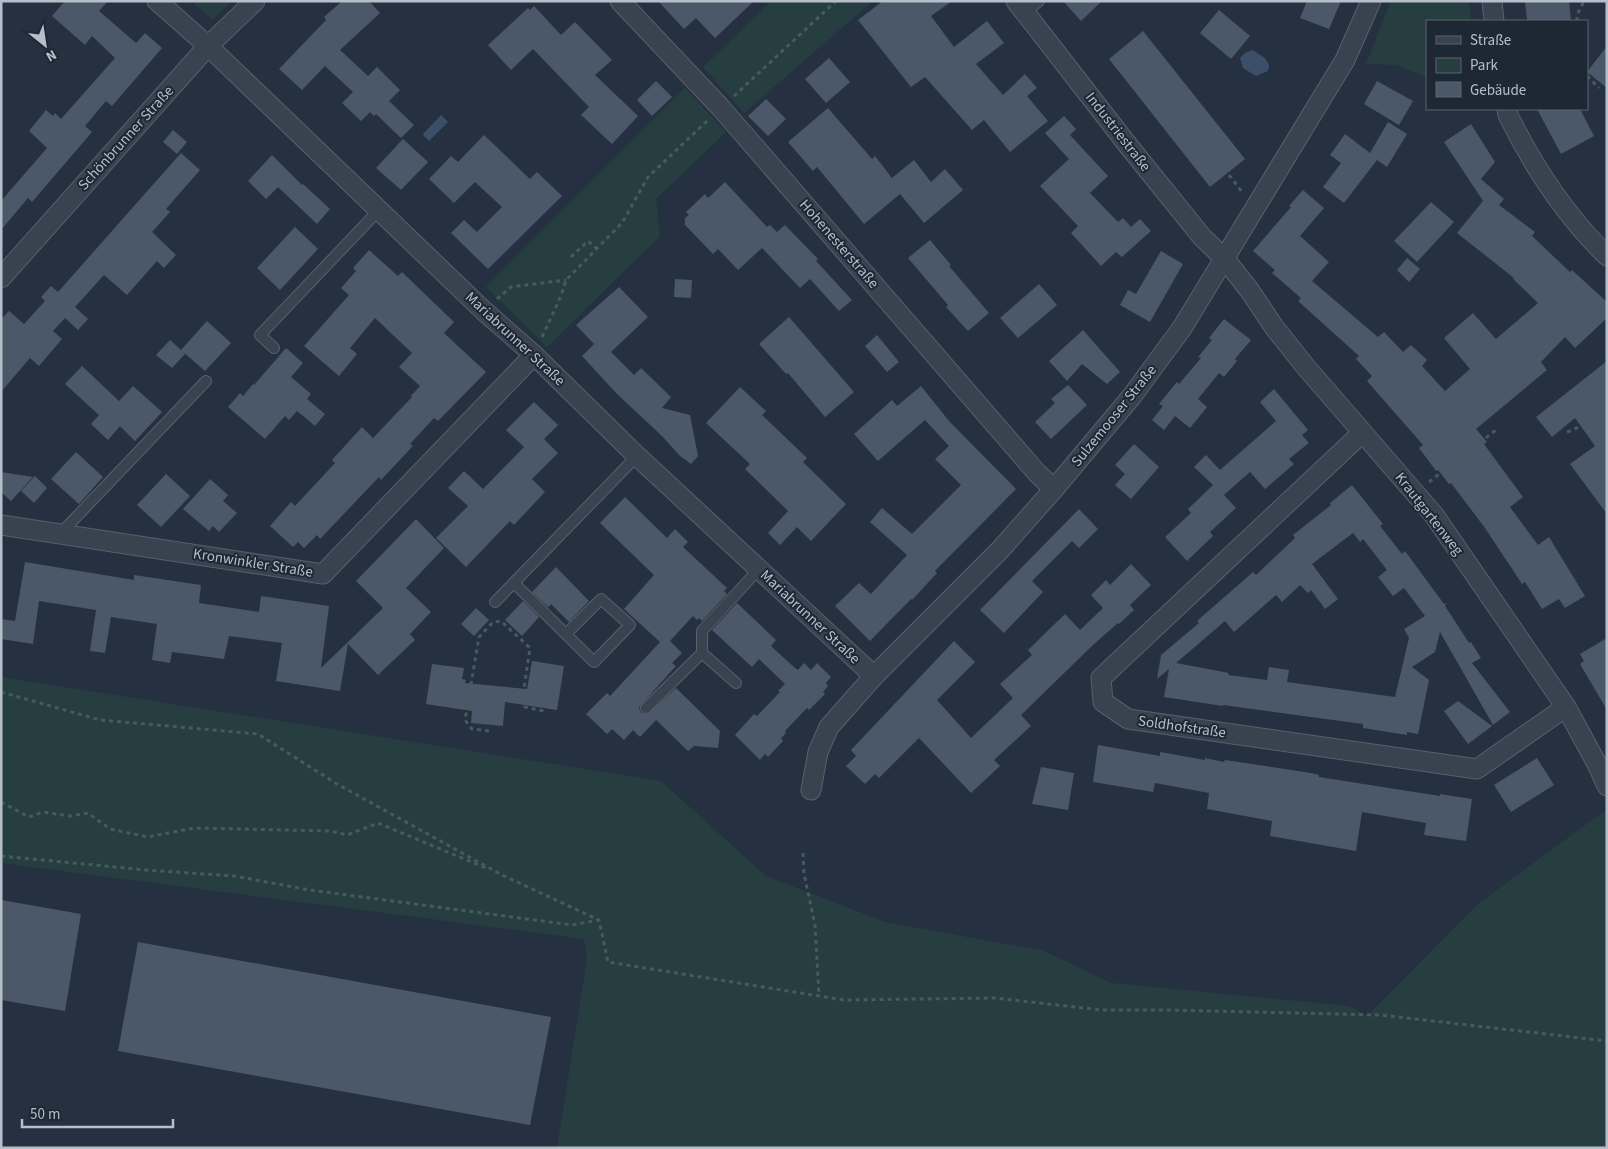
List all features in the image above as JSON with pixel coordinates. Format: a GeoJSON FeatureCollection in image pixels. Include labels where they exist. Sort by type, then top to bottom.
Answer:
{"type":"FeatureCollection","features":[{"type":"Feature","properties":{"kind":"street","name":"Mariabrunner Straße"},"geometry":{"type":"LineString","coordinates":[[157,1],[208,46],[484,311],[534,354],[637,456],[758,570],[874,676]]}},
{"type":"Feature","properties":{"kind":"street","name":"Schönbrunner Straße"},"geometry":{"type":"LineString","coordinates":[[1,278],[208,46],[255,1]]}},
{"type":"Feature","properties":{"kind":"street","name":"Hohenesterstraße"},"geometry":{"type":"LineString","coordinates":[[620,1],[721,108],[1037,473],[1054,490]]}},
{"type":"Feature","properties":{"kind":"street","name":"Sulzemooser Straße"},"geometry":{"type":"LineString","coordinates":[[811,790],[818,752],[829,727],[874,676],[999,551],[1054,490],[1132,396],[1182,328],[1345,60],[1371,1]]}},
{"type":"Feature","properties":{"kind":"street"},"geometry":{"type":"LineString","coordinates":[[1492,1],[1494,20]]}},
{"type":"Feature","properties":{"kind":"street","name":"Industriestraße"},"geometry":{"type":"LineString","coordinates":[[1027,5],[1127,144],[1202,236],[1225,259]]}},
{"type":"Feature","properties":{"kind":"street"},"geometry":{"type":"LineString","coordinates":[[1507,110],[1524,147],[1536,166],[1568,212],[1607,256]]}},
{"type":"Feature","properties":{"kind":"street","name":"Krautgartenweg"},"geometry":{"type":"LineString","coordinates":[[1225,259],[1250,290],[1280,335],[1434,515],[1566,707],[1607,786]]}},
{"type":"Feature","properties":{"kind":"street","name":"Kronwinkler Straße"},"geometry":{"type":"LineString","coordinates":[[1,525],[323,574],[534,354]]}},
{"type":"Feature","properties":{"kind":"street","name":"Soldhofstraße"},"geometry":{"type":"LineString","coordinates":[[1362,432],[1101,678],[1103,702],[1128,719],[1477,769],[1566,707]]}},
{"type":"Feature","properties":{"kind":"lane"},"geometry":{"type":"LineString","coordinates":[[274,348],[260,335],[379,210]]}},
{"type":"Feature","properties":{"kind":"lane"},"geometry":{"type":"LineString","coordinates":[[60,534],[206,381]]}},
{"type":"Feature","properties":{"kind":"lane"},"geometry":{"type":"LineString","coordinates":[[495,602],[637,456]]}},
{"type":"Feature","properties":{"kind":"lane"},"geometry":{"type":"LineString","coordinates":[[646,708],[702,653],[702,631],[758,570]]}},
{"type":"Feature","properties":{"kind":"lane"},"geometry":{"type":"LineString","coordinates":[[514,583],[594,662],[630,625],[602,599],[566,634]]}},
{"type":"Feature","properties":{"kind":"lane"},"geometry":{"type":"LineString","coordinates":[[702,653],[736,683]]}},
{"type":"Feature","properties":{"kind":"path"},"geometry":{"type":"LineString","coordinates":[[534,354],[561,296],[566,280],[622,223],[648,177],[836,1]]}},
{"type":"Feature","properties":{"kind":"path"},"geometry":{"type":"LineString","coordinates":[[1577,20],[1577,15],[1584,1]]}},
{"type":"Feature","properties":{"kind":"path"},"geometry":{"type":"LineString","coordinates":[[1588,77],[1599,88]]}},
{"type":"Feature","properties":{"kind":"path"},"geometry":{"type":"LineString","coordinates":[[571,257],[588,241],[597,249]]}},
{"type":"Feature","properties":{"kind":"path"},"geometry":{"type":"LineString","coordinates":[[484,311],[511,287],[566,280]]}},
{"type":"Feature","properties":{"kind":"path"},"geometry":{"type":"LineString","coordinates":[[1567,432],[1582,426],[1601,412],[1607,404]]}},
{"type":"Feature","properties":{"kind":"path"},"geometry":{"type":"LineString","coordinates":[[1415,494],[1496,430]]}},
{"type":"Feature","properties":{"kind":"path"},"geometry":{"type":"LineString","coordinates":[[488,731],[472,729],[465,720],[479,637],[492,622],[501,621],[530,648],[522,700],[525,707],[544,711]]}},
{"type":"Feature","properties":{"kind":"path"},"geometry":{"type":"LineString","coordinates":[[464,696],[470,687]]}},
{"type":"Feature","properties":{"kind":"path"},"geometry":{"type":"LineString","coordinates":[[1,692],[100,720],[258,734],[337,784],[502,875]]}},
{"type":"Feature","properties":{"kind":"path"},"geometry":{"type":"LineString","coordinates":[[1,802],[29,817],[43,812],[70,816],[88,813],[110,829],[148,837],[194,828],[330,831],[347,835],[378,823],[502,875],[599,920]]}},
{"type":"Feature","properties":{"kind":"path"},"geometry":{"type":"LineString","coordinates":[[804,853],[804,874],[815,925],[819,996]]}},
{"type":"Feature","properties":{"kind":"path"},"geometry":{"type":"LineString","coordinates":[[1,856],[146,870],[234,876],[310,890],[572,925],[599,920]]}},
{"type":"Feature","properties":{"kind":"path"},"geometry":{"type":"LineString","coordinates":[[599,920],[608,962],[844,1000],[995,998],[1102,1010],[1381,1014],[1607,1041]]}},
{"type":"Feature","properties":{"kind":"green space"},"geometry":{"type":"Polygon","coordinates":[[[191,1],[231,1],[213,20],[191,1]]]}},
{"type":"Feature","properties":{"kind":"green space"},"geometry":{"type":"Polygon","coordinates":[[[772,1],[873,1],[744,113],[703,67],[772,1]]]}},
{"type":"Feature","properties":{"kind":"green space"},"geometry":{"type":"Polygon","coordinates":[[[1391,1],[1469,1],[1471,20],[1426,20],[1426,77],[1396,65],[1366,64],[1391,1]]]}},
{"type":"Feature","properties":{"kind":"green space"},"geometry":{"type":"Polygon","coordinates":[[[685,88],[726,132],[656,199],[660,236],[547,347],[486,287],[685,88]]]}},
{"type":"Feature","properties":{"kind":"green space"},"geometry":{"type":"Polygon","coordinates":[[[1,677],[661,781],[766,876],[885,922],[1044,951],[1111,983],[1349,1006],[1367,1016],[1478,904],[1607,809],[1607,1148],[557,1148],[587,959],[584,939],[1,863],[1,677]]]}},
{"type":"Feature","properties":{"kind":"water"},"geometry":{"type":"Polygon","coordinates":[[[1253,50],[1266,59],[1269,65],[1268,71],[1256,76],[1243,68],[1240,58],[1245,53],[1253,50]]]}},
{"type":"Feature","properties":{"kind":"water"},"geometry":{"type":"Polygon","coordinates":[[[441,115],[448,122],[429,141],[423,135],[441,115]]]}},
{"type":"Feature","properties":{"kind":"building"},"geometry":{"type":"Polygon","coordinates":[[[65,1],[108,1],[99,11],[136,43],[145,33],[162,48],[112,106],[106,101],[85,126],[92,132],[32,202],[28,198],[1,230],[1,201],[47,148],[29,131],[46,110],[53,116],[55,113],[61,119],[115,58],[92,36],[85,45],[52,16],[65,1]]]}},
{"type":"Feature","properties":{"kind":"building"},"geometry":{"type":"Polygon","coordinates":[[[342,1],[369,1],[380,13],[340,50],[368,76],[377,67],[400,90],[389,101],[414,125],[401,138],[376,114],[374,116],[370,112],[361,121],[342,103],[353,92],[325,66],[302,90],[279,69],[326,20],[324,17],[342,1]]]}},
{"type":"Feature","properties":{"kind":"building"},"geometry":{"type":"Polygon","coordinates":[[[658,1],[754,1],[715,38],[696,18],[684,29],[658,1]]]}},
{"type":"Feature","properties":{"kind":"building"},"geometry":{"type":"Polygon","coordinates":[[[883,1],[952,1],[931,16],[954,47],[987,21],[1004,43],[976,64],[1003,95],[1025,74],[1037,88],[1027,96],[1048,121],[1010,152],[984,120],[972,130],[925,77],[911,87],[858,20],[883,1]]]}},
{"type":"Feature","properties":{"kind":"building"},"geometry":{"type":"Polygon","coordinates":[[[1063,1],[1102,1],[1081,21],[1063,1]]]}},
{"type":"Feature","properties":{"kind":"building"},"geometry":{"type":"Polygon","coordinates":[[[1307,1],[1341,1],[1329,29],[1300,18],[1307,1]]]}},
{"type":"Feature","properties":{"kind":"building"},"geometry":{"type":"Polygon","coordinates":[[[1525,1],[1569,1],[1571,20],[1527,20],[1525,1]]]}},
{"type":"Feature","properties":{"kind":"building"},"geometry":{"type":"Polygon","coordinates":[[[534,6],[561,35],[575,22],[612,60],[595,75],[638,116],[612,144],[581,115],[589,107],[533,49],[511,70],[488,45],[528,8],[530,10],[534,6]]]}},
{"type":"Feature","properties":{"kind":"building"},"geometry":{"type":"Polygon","coordinates":[[[1219,10],[1250,36],[1231,59],[1200,33],[1219,10]]]}},
{"type":"Feature","properties":{"kind":"building"},"geometry":{"type":"Polygon","coordinates":[[[1143,31],[1245,159],[1210,187],[1109,59],[1143,31]]]}},
{"type":"Feature","properties":{"kind":"building"},"geometry":{"type":"Polygon","coordinates":[[[1607,46],[1607,88],[1588,73],[1607,46]]]}},
{"type":"Feature","properties":{"kind":"building"},"geometry":{"type":"Polygon","coordinates":[[[829,58],[850,82],[826,103],[805,79],[829,58]]]}},
{"type":"Feature","properties":{"kind":"building"},"geometry":{"type":"Polygon","coordinates":[[[656,81],[672,97],[652,116],[637,100],[656,81]]]}},
{"type":"Feature","properties":{"kind":"building"},"geometry":{"type":"Polygon","coordinates":[[[1377,81],[1413,101],[1399,125],[1364,104],[1377,81]]]}},
{"type":"Feature","properties":{"kind":"building"},"geometry":{"type":"Polygon","coordinates":[[[766,99],[786,119],[768,136],[748,116],[766,99]]]}},
{"type":"Feature","properties":{"kind":"building"},"geometry":{"type":"Polygon","coordinates":[[[828,108],[872,159],[875,156],[892,178],[914,160],[931,182],[945,169],[963,190],[924,223],[900,194],[864,224],[817,167],[813,171],[788,142],[828,108]]]}},
{"type":"Feature","properties":{"kind":"building"},"geometry":{"type":"Polygon","coordinates":[[[1538,110],[1581,110],[1594,136],[1561,154],[1538,110]]]}},
{"type":"Feature","properties":{"kind":"building"},"geometry":{"type":"Polygon","coordinates":[[[1064,116],[1076,129],[1070,135],[1108,176],[1090,193],[1118,222],[1123,218],[1131,227],[1140,219],[1151,231],[1122,257],[1116,252],[1101,266],[1071,233],[1078,226],[1040,186],[1069,159],[1045,133],[1064,116]]]}},
{"type":"Feature","properties":{"kind":"building"},"geometry":{"type":"Polygon","coordinates":[[[1388,122],[1407,134],[1387,167],[1377,160],[1344,203],[1323,187],[1341,163],[1330,155],[1345,134],[1370,153],[1388,122]]]}},
{"type":"Feature","properties":{"kind":"building"},"geometry":{"type":"Polygon","coordinates":[[[1471,124],[1495,162],[1481,179],[1504,199],[1499,205],[1535,232],[1532,236],[1570,272],[1572,270],[1607,302],[1607,318],[1575,348],[1565,337],[1541,362],[1547,370],[1476,429],[1487,442],[1484,444],[1523,497],[1510,507],[1538,545],[1549,537],[1585,596],[1565,608],[1559,599],[1542,609],[1525,582],[1522,584],[1485,528],[1451,483],[1449,484],[1438,470],[1436,471],[1419,448],[1423,445],[1367,381],[1372,376],[1356,359],[1359,356],[1298,301],[1301,298],[1272,273],[1275,270],[1253,251],[1303,190],[1324,208],[1300,236],[1329,262],[1312,281],[1378,337],[1384,332],[1403,352],[1411,345],[1427,360],[1422,366],[1445,391],[1470,369],[1444,338],[1473,313],[1496,339],[1538,303],[1514,278],[1457,233],[1483,201],[1444,142],[1471,124]]]}},
{"type":"Feature","properties":{"kind":"building"},"geometry":{"type":"Polygon","coordinates":[[[173,130],[187,142],[177,154],[163,142],[173,130]]]}},
{"type":"Feature","properties":{"kind":"building"},"geometry":{"type":"Polygon","coordinates":[[[484,135],[530,179],[537,172],[562,196],[488,269],[451,233],[464,220],[477,232],[502,207],[475,182],[454,203],[429,179],[451,156],[458,162],[484,135]]]}},
{"type":"Feature","properties":{"kind":"building"},"geometry":{"type":"Polygon","coordinates":[[[403,139],[428,162],[401,190],[376,168],[403,139]]]}},
{"type":"Feature","properties":{"kind":"building"},"geometry":{"type":"Polygon","coordinates":[[[181,153],[200,170],[166,209],[170,212],[152,232],[176,255],[164,268],[157,261],[127,295],[104,275],[75,307],[88,319],[78,330],[65,318],[53,331],[62,339],[39,366],[30,358],[1,392],[1,319],[9,311],[24,324],[45,301],[41,297],[51,286],[58,292],[181,153]]]}},
{"type":"Feature","properties":{"kind":"building"},"geometry":{"type":"Polygon","coordinates":[[[272,155],[302,185],[330,209],[317,224],[278,187],[266,199],[248,181],[272,155]]]}},
{"type":"Feature","properties":{"kind":"building"},"geometry":{"type":"Polygon","coordinates":[[[725,182],[767,227],[770,225],[777,232],[785,225],[818,259],[816,261],[852,300],[839,311],[810,279],[800,288],[762,248],[738,270],[718,249],[713,254],[685,225],[685,218],[689,215],[686,212],[705,194],[708,198],[725,182]]]}},
{"type":"Feature","properties":{"kind":"building"},"geometry":{"type":"Polygon","coordinates":[[[1431,202],[1454,222],[1417,262],[1394,241],[1431,202]]]}},
{"type":"Feature","properties":{"kind":"building"},"geometry":{"type":"Polygon","coordinates":[[[295,227],[318,249],[280,290],[257,268],[295,227]]]}},
{"type":"Feature","properties":{"kind":"building"},"geometry":{"type":"Polygon","coordinates":[[[930,240],[951,265],[949,266],[989,313],[968,331],[946,307],[948,305],[908,258],[930,240]]]}},
{"type":"Feature","properties":{"kind":"building"},"geometry":{"type":"Polygon","coordinates":[[[369,250],[398,276],[402,272],[454,322],[444,333],[486,372],[438,421],[434,418],[410,444],[413,446],[381,480],[379,477],[320,539],[317,535],[304,548],[298,542],[293,547],[270,526],[291,502],[295,506],[335,463],[332,460],[362,427],[373,438],[420,386],[399,367],[412,353],[375,318],[350,348],[357,354],[339,376],[304,346],[349,295],[341,288],[356,271],[353,268],[369,250]]]}},
{"type":"Feature","properties":{"kind":"building"},"geometry":{"type":"Polygon","coordinates":[[[1161,251],[1183,264],[1150,322],[1120,305],[1128,290],[1136,294],[1161,251]]]}},
{"type":"Feature","properties":{"kind":"building"},"geometry":{"type":"Polygon","coordinates":[[[1407,258],[1420,269],[1409,282],[1397,270],[1407,258]]]}},
{"type":"Feature","properties":{"kind":"building"},"geometry":{"type":"Polygon","coordinates":[[[675,279],[692,280],[691,298],[674,297],[675,279]]]}},
{"type":"Feature","properties":{"kind":"building"},"geometry":{"type":"Polygon","coordinates":[[[1039,284],[1057,305],[1018,338],[1000,318],[1039,284]]]}},
{"type":"Feature","properties":{"kind":"building"},"geometry":{"type":"Polygon","coordinates":[[[619,287],[648,317],[611,352],[634,375],[641,368],[671,397],[662,408],[690,415],[698,456],[691,464],[680,456],[662,436],[617,394],[582,356],[594,344],[576,325],[619,287]]]}},
{"type":"Feature","properties":{"kind":"building"},"geometry":{"type":"Polygon","coordinates":[[[789,317],[854,392],[825,417],[788,373],[786,374],[759,344],[789,317]]]}},
{"type":"Feature","properties":{"kind":"building"},"geometry":{"type":"Polygon","coordinates":[[[1224,319],[1251,340],[1235,359],[1237,361],[1224,377],[1219,373],[1198,399],[1207,407],[1190,428],[1175,416],[1164,430],[1152,420],[1163,406],[1159,404],[1177,382],[1179,384],[1201,358],[1198,357],[1212,340],[1209,338],[1224,319]]]}},
{"type":"Feature","properties":{"kind":"building"},"geometry":{"type":"Polygon","coordinates":[[[207,321],[231,343],[205,371],[182,351],[185,354],[172,368],[156,355],[170,340],[181,350],[207,321]]]}},
{"type":"Feature","properties":{"kind":"building"},"geometry":{"type":"Polygon","coordinates":[[[1083,330],[1120,372],[1107,384],[1082,364],[1067,381],[1049,361],[1083,330]]]}},
{"type":"Feature","properties":{"kind":"building"},"geometry":{"type":"Polygon","coordinates":[[[877,335],[899,362],[887,372],[865,346],[877,335]]]}},
{"type":"Feature","properties":{"kind":"building"},"geometry":{"type":"Polygon","coordinates":[[[286,348],[303,363],[291,377],[311,394],[307,399],[325,414],[315,426],[297,411],[289,420],[285,416],[265,439],[228,407],[240,393],[243,396],[254,385],[286,348]]]}},
{"type":"Feature","properties":{"kind":"building"},"geometry":{"type":"Polygon","coordinates":[[[1607,361],[1607,514],[1570,464],[1595,446],[1575,418],[1552,437],[1536,417],[1607,361]]]}},
{"type":"Feature","properties":{"kind":"building"},"geometry":{"type":"Polygon","coordinates":[[[82,366],[119,401],[133,386],[162,412],[135,441],[120,426],[108,440],[91,424],[99,415],[65,384],[82,366]]]}},
{"type":"Feature","properties":{"kind":"building"},"geometry":{"type":"Polygon","coordinates":[[[1068,385],[1087,405],[1051,439],[1035,422],[1055,403],[1051,399],[1068,385]]]}},
{"type":"Feature","properties":{"kind":"building"},"geometry":{"type":"Polygon","coordinates":[[[921,386],[949,421],[1016,489],[935,571],[937,573],[912,600],[870,641],[835,606],[859,583],[871,594],[907,555],[870,522],[882,508],[912,534],[961,485],[935,459],[949,446],[925,420],[878,461],[854,434],[892,400],[897,406],[921,386]]]}},
{"type":"Feature","properties":{"kind":"building"},"geometry":{"type":"Polygon","coordinates":[[[740,387],[766,411],[762,415],[807,458],[803,462],[846,504],[811,541],[797,527],[780,545],[768,533],[788,511],[745,469],[750,464],[706,423],[740,387]]]}},
{"type":"Feature","properties":{"kind":"building"},"geometry":{"type":"Polygon","coordinates":[[[1274,389],[1308,430],[1302,435],[1309,443],[1289,459],[1294,464],[1265,489],[1250,472],[1224,495],[1236,508],[1210,532],[1213,536],[1187,561],[1165,537],[1191,513],[1188,509],[1213,485],[1194,467],[1206,455],[1220,470],[1276,421],[1260,402],[1274,389]]]}},
{"type":"Feature","properties":{"kind":"building"},"geometry":{"type":"Polygon","coordinates":[[[534,402],[558,425],[544,439],[558,453],[532,479],[545,492],[514,525],[510,521],[466,567],[436,538],[468,506],[448,488],[464,471],[483,489],[524,447],[506,430],[534,402]]]}},
{"type":"Feature","properties":{"kind":"building"},"geometry":{"type":"Polygon","coordinates":[[[1134,444],[1159,467],[1131,499],[1115,485],[1125,474],[1115,465],[1134,444]]]}},
{"type":"Feature","properties":{"kind":"building"},"geometry":{"type":"Polygon","coordinates":[[[76,452],[103,477],[79,504],[51,479],[76,452]]]}},
{"type":"Feature","properties":{"kind":"building"},"geometry":{"type":"Polygon","coordinates":[[[1,472],[33,477],[11,501],[1,492],[1,472]]]}},
{"type":"Feature","properties":{"kind":"building"},"geometry":{"type":"Polygon","coordinates":[[[166,474],[190,496],[161,527],[137,505],[166,474]]]}},
{"type":"Feature","properties":{"kind":"building"},"geometry":{"type":"Polygon","coordinates":[[[35,476],[47,488],[34,503],[21,491],[35,476]]]}},
{"type":"Feature","properties":{"kind":"building"},"geometry":{"type":"Polygon","coordinates":[[[210,479],[228,495],[223,501],[237,513],[219,532],[213,526],[209,531],[183,509],[210,479]]]}},
{"type":"Feature","properties":{"kind":"building"},"geometry":{"type":"Polygon","coordinates":[[[1352,485],[1383,524],[1380,526],[1402,554],[1405,551],[1444,604],[1446,603],[1445,606],[1481,658],[1472,663],[1510,712],[1493,725],[1440,632],[1435,652],[1412,667],[1429,680],[1418,734],[1407,732],[1407,735],[1363,728],[1363,724],[1164,697],[1169,669],[1157,679],[1161,655],[1199,623],[1197,621],[1253,572],[1256,575],[1295,538],[1293,535],[1331,505],[1330,503],[1352,485]],[[1353,533],[1312,564],[1338,599],[1325,609],[1311,590],[1308,593],[1300,585],[1282,602],[1276,595],[1234,632],[1225,621],[1176,663],[1229,673],[1228,675],[1267,680],[1269,667],[1289,670],[1287,682],[1395,697],[1409,638],[1404,629],[1425,616],[1404,588],[1393,596],[1378,577],[1387,570],[1363,539],[1360,542],[1353,533]]]}},
{"type":"Feature","properties":{"kind":"building"},"geometry":{"type":"Polygon","coordinates":[[[625,497],[667,538],[675,529],[688,542],[683,547],[727,588],[724,591],[727,594],[702,621],[699,618],[697,620],[693,616],[670,641],[682,653],[672,663],[676,666],[639,707],[641,713],[648,714],[676,688],[720,731],[718,748],[694,746],[688,751],[656,720],[640,737],[633,730],[624,740],[612,729],[607,734],[586,714],[607,693],[610,696],[660,642],[624,609],[654,575],[600,523],[625,497]]]}},
{"type":"Feature","properties":{"kind":"building"},"geometry":{"type":"Polygon","coordinates":[[[1079,509],[1098,529],[1079,548],[1072,541],[1032,581],[1043,592],[1004,633],[980,610],[1079,509]]]}},
{"type":"Feature","properties":{"kind":"building"},"geometry":{"type":"Polygon","coordinates":[[[416,519],[444,548],[406,588],[431,612],[410,634],[415,640],[378,675],[348,644],[340,691],[276,681],[282,643],[229,636],[224,659],[172,652],[170,663],[152,660],[157,624],[111,617],[105,653],[90,651],[96,610],[39,601],[33,644],[1,639],[1,619],[15,621],[25,562],[134,580],[134,575],[201,585],[199,603],[259,612],[261,596],[329,606],[321,668],[383,608],[356,581],[416,519]]]}},
{"type":"Feature","properties":{"kind":"building"},"geometry":{"type":"Polygon","coordinates":[[[1131,564],[1151,585],[1130,605],[1134,610],[1094,644],[1021,715],[1031,726],[994,760],[1000,766],[971,793],[919,738],[879,778],[875,774],[865,784],[846,766],[856,756],[851,750],[954,641],[975,662],[937,700],[971,738],[1013,698],[1000,684],[1032,655],[1028,650],[1065,614],[1080,630],[1103,608],[1091,595],[1106,580],[1110,585],[1131,564]]]}},
{"type":"Feature","properties":{"kind":"building"},"geometry":{"type":"Polygon","coordinates":[[[556,567],[589,601],[569,622],[551,604],[548,607],[532,592],[556,567]]]}},
{"type":"Feature","properties":{"kind":"building"},"geometry":{"type":"Polygon","coordinates":[[[523,601],[539,617],[522,636],[505,620],[523,601]]]}},
{"type":"Feature","properties":{"kind":"building"},"geometry":{"type":"Polygon","coordinates":[[[737,603],[776,640],[771,646],[795,668],[798,670],[804,663],[811,670],[817,663],[831,677],[826,683],[828,686],[823,692],[825,694],[809,710],[807,708],[785,731],[786,733],[781,738],[783,741],[768,757],[765,754],[760,760],[735,735],[754,714],[757,716],[780,692],[778,691],[785,684],[759,659],[752,667],[712,630],[737,603]]]}},
{"type":"Feature","properties":{"kind":"building"},"geometry":{"type":"Polygon","coordinates":[[[476,608],[489,620],[474,636],[461,624],[476,608]]]}},
{"type":"Feature","properties":{"kind":"building"},"geometry":{"type":"Polygon","coordinates":[[[1607,638],[1607,710],[1580,664],[1584,661],[1580,654],[1607,638]]]}},
{"type":"Feature","properties":{"kind":"building"},"geometry":{"type":"Polygon","coordinates":[[[532,661],[564,666],[557,710],[505,702],[503,726],[471,723],[472,711],[426,704],[432,664],[464,668],[462,679],[466,680],[465,683],[527,689],[532,661]]]}},
{"type":"Feature","properties":{"kind":"building"},"geometry":{"type":"Polygon","coordinates":[[[1458,701],[1492,726],[1468,744],[1444,711],[1458,701]]]}},
{"type":"Feature","properties":{"kind":"building"},"geometry":{"type":"Polygon","coordinates":[[[1098,745],[1160,756],[1160,752],[1205,760],[1205,758],[1224,762],[1225,760],[1311,773],[1319,775],[1319,777],[1440,796],[1440,794],[1472,799],[1466,841],[1424,835],[1426,823],[1362,812],[1356,851],[1270,836],[1272,821],[1207,809],[1209,793],[1155,783],[1153,792],[1093,782],[1098,745]]]}},
{"type":"Feature","properties":{"kind":"building"},"geometry":{"type":"Polygon","coordinates":[[[1537,758],[1554,785],[1511,812],[1494,785],[1537,758]]]}},
{"type":"Feature","properties":{"kind":"building"},"geometry":{"type":"Polygon","coordinates":[[[1041,767],[1074,773],[1068,810],[1032,804],[1041,767]]]}},
{"type":"Feature","properties":{"kind":"building"},"geometry":{"type":"Polygon","coordinates":[[[1,900],[81,914],[65,1011],[1,1000],[1,900]]]}},
{"type":"Feature","properties":{"kind":"building"},"geometry":{"type":"Polygon","coordinates":[[[138,942],[551,1017],[530,1125],[118,1051],[138,942]]]}}]}
